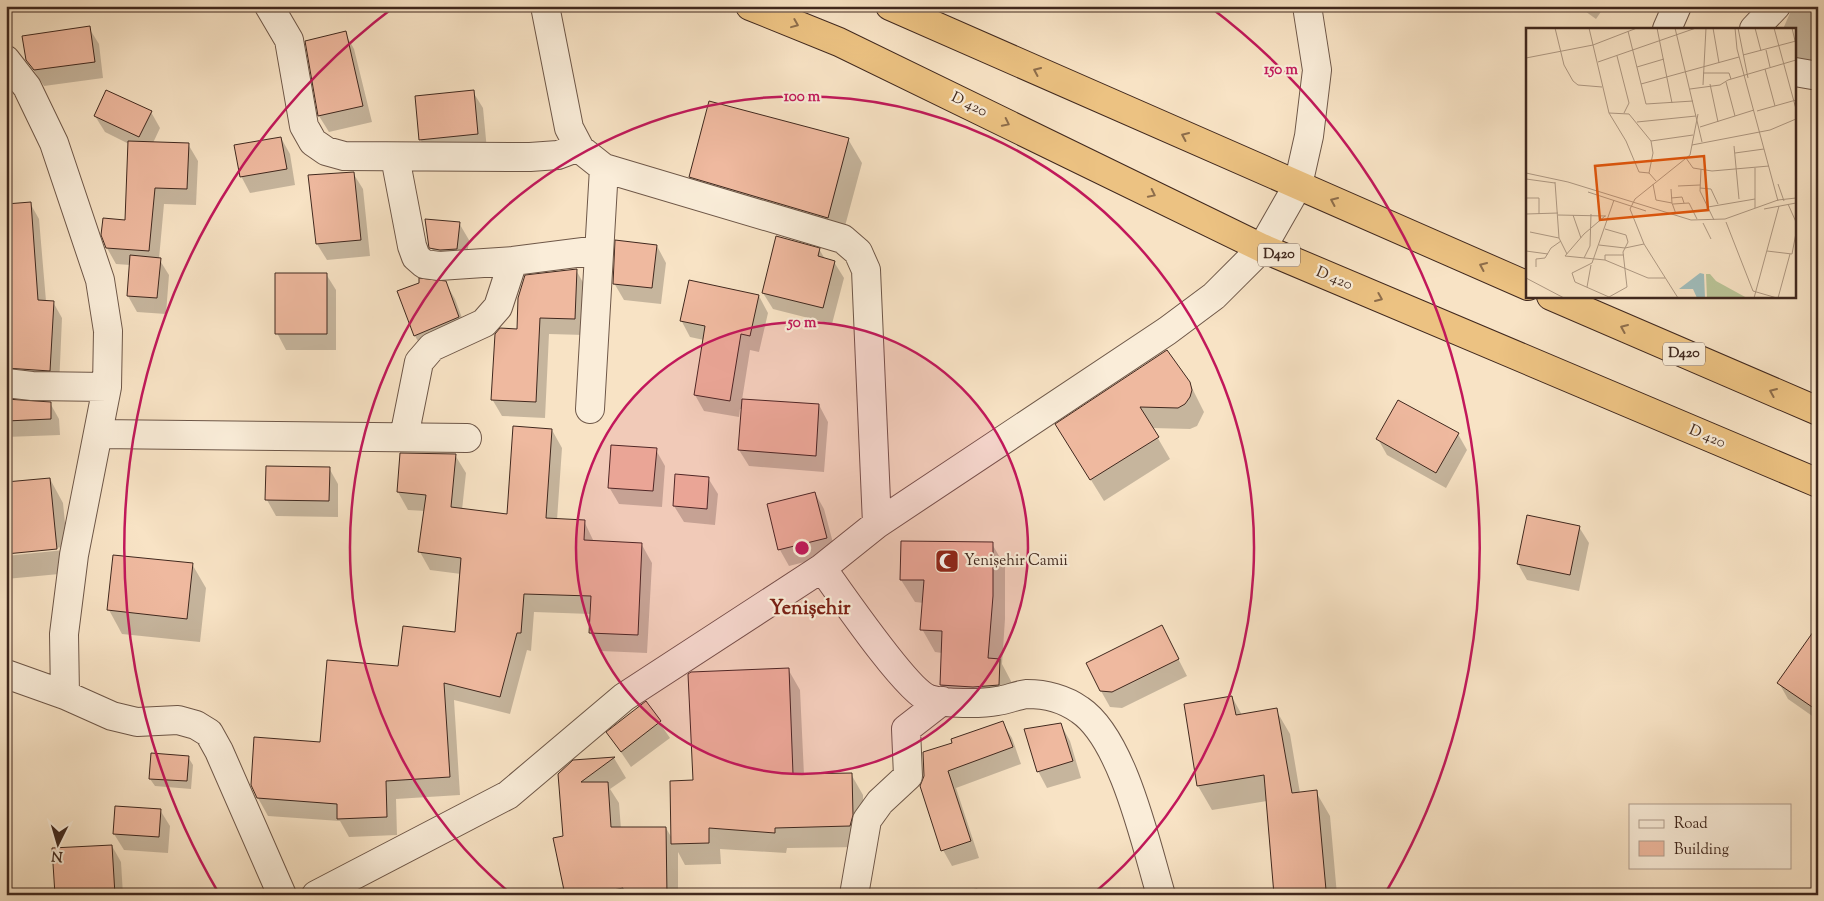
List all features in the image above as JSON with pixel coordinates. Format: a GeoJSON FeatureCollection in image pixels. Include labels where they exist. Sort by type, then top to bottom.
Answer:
{"type":"FeatureCollection","features":[{"type":"Feature","properties":{"kind":"highway","name":"D 420"},"geometry":{"type":"LineString","coordinates":[[750,6],[839,42],[1262,248],[1818,483]]}},
{"type":"Feature","properties":{"kind":"highway"},"geometry":{"type":"LineString","coordinates":[[890,6],[1526,285]]}},
{"type":"Feature","properties":{"kind":"highway","name":"D420"},"geometry":{"type":"LineString","coordinates":[[1558,298],[1818,411]]}},
{"type":"Feature","properties":{"kind":"street"},"geometry":{"type":"LineString","coordinates":[[269,6],[289,40],[304,126],[313,142],[326,151],[344,156],[530,157],[558,155],[579,147]]}},
{"type":"Feature","properties":{"kind":"street"},"geometry":{"type":"LineString","coordinates":[[544,6],[569,128],[579,147],[604,168],[843,239],[858,252],[866,270],[877,524]]}},
{"type":"Feature","properties":{"kind":"street"},"geometry":{"type":"LineString","coordinates":[[316,895],[508,795],[624,697],[822,568],[877,524],[1167,331],[1214,296],[1262,248],[1298,185],[1309,136],[1317,70],[1307,6]]}},
{"type":"Feature","properties":{"kind":"street"},"geometry":{"type":"LineString","coordinates":[[1667,28],[1677,6]]}},
{"type":"Feature","properties":{"kind":"street"},"geometry":{"type":"LineString","coordinates":[[1755,28],[1776,6]]}},
{"type":"Feature","properties":{"kind":"street"},"geometry":{"type":"LineString","coordinates":[[6,60],[27,87],[54,143],[100,280],[108,330],[107,387],[74,555],[64,634],[65,695]]}},
{"type":"Feature","properties":{"kind":"street"},"geometry":{"type":"LineString","coordinates":[[1796,72],[1818,76]]}},
{"type":"Feature","properties":{"kind":"street"},"geometry":{"type":"LineString","coordinates":[[395,157],[412,246],[416,257],[424,264],[439,266],[513,261],[599,250]]}},
{"type":"Feature","properties":{"kind":"street"},"geometry":{"type":"LineString","coordinates":[[590,409],[604,168]]}},
{"type":"Feature","properties":{"kind":"street"},"geometry":{"type":"LineString","coordinates":[[404,437],[419,362],[432,347],[484,322],[498,307],[513,261]]}},
{"type":"Feature","properties":{"kind":"street"},"geometry":{"type":"LineString","coordinates":[[6,383],[32,386],[107,387]]}},
{"type":"Feature","properties":{"kind":"street"},"geometry":{"type":"LineString","coordinates":[[98,434],[467,438]]}},
{"type":"Feature","properties":{"kind":"street"},"geometry":{"type":"LineString","coordinates":[[822,568],[906,681],[928,698],[942,701],[995,702],[1026,694],[1060,698],[1082,710],[1102,734],[1125,778],[1161,895]]}},
{"type":"Feature","properties":{"kind":"street"},"geometry":{"type":"LineString","coordinates":[[6,674],[65,695],[112,716],[137,722],[178,720],[196,724],[209,733],[219,751],[282,895]]}},
{"type":"Feature","properties":{"kind":"street"},"geometry":{"type":"LineString","coordinates":[[854,895],[866,820],[880,802],[908,776],[906,729],[942,701]]}},
{"type":"Feature","properties":{"kind":"building"},"geometry":{"type":"Polygon","coordinates":[[[90,26],[95,62],[34,70],[26,60],[22,36],[90,26]]]}},
{"type":"Feature","properties":{"kind":"building"},"geometry":{"type":"Polygon","coordinates":[[[346,31],[363,106],[318,116],[305,41],[346,31]]]}},
{"type":"Feature","properties":{"kind":"building"},"geometry":{"type":"Polygon","coordinates":[[[106,90],[152,111],[139,137],[94,116],[106,90]]]}},
{"type":"Feature","properties":{"kind":"building"},"geometry":{"type":"Polygon","coordinates":[[[474,90],[478,134],[419,140],[415,96],[474,90]]]}},
{"type":"Feature","properties":{"kind":"building"},"geometry":{"type":"Polygon","coordinates":[[[709,101],[849,138],[828,218],[689,177],[709,101]]]}},
{"type":"Feature","properties":{"kind":"building"},"geometry":{"type":"Polygon","coordinates":[[[281,137],[287,169],[240,177],[234,145],[281,137]]]}},
{"type":"Feature","properties":{"kind":"building"},"geometry":{"type":"Polygon","coordinates":[[[128,141],[189,143],[187,189],[155,188],[149,251],[106,248],[101,235],[103,218],[125,220],[128,141]]]}},
{"type":"Feature","properties":{"kind":"building"},"geometry":{"type":"Polygon","coordinates":[[[354,172],[361,240],[316,244],[308,175],[354,172]]]}},
{"type":"Feature","properties":{"kind":"building"},"geometry":{"type":"Polygon","coordinates":[[[31,202],[38,300],[54,301],[50,371],[6,368],[6,204],[31,202]]]}},
{"type":"Feature","properties":{"kind":"building"},"geometry":{"type":"Polygon","coordinates":[[[425,219],[460,222],[457,249],[440,250],[429,248],[425,219]]]}},
{"type":"Feature","properties":{"kind":"building"},"geometry":{"type":"Polygon","coordinates":[[[776,236],[820,248],[818,256],[835,261],[823,308],[762,293],[776,236]]]}},
{"type":"Feature","properties":{"kind":"building"},"geometry":{"type":"Polygon","coordinates":[[[615,240],[657,245],[652,288],[613,284],[615,240]]]}},
{"type":"Feature","properties":{"kind":"building"},"geometry":{"type":"Polygon","coordinates":[[[130,255],[161,258],[157,298],[127,296],[130,255]]]}},
{"type":"Feature","properties":{"kind":"building"},"geometry":{"type":"Polygon","coordinates":[[[577,269],[575,319],[540,318],[536,402],[491,400],[495,334],[500,328],[517,329],[518,298],[525,275],[577,269]]]}},
{"type":"Feature","properties":{"kind":"building"},"geometry":{"type":"Polygon","coordinates":[[[275,273],[327,273],[327,334],[275,334],[275,273]]]}},
{"type":"Feature","properties":{"kind":"building"},"geometry":{"type":"Polygon","coordinates":[[[419,278],[446,281],[459,317],[414,336],[397,291],[419,283],[419,278]]]}},
{"type":"Feature","properties":{"kind":"building"},"geometry":{"type":"Polygon","coordinates":[[[689,280],[759,295],[750,336],[741,334],[730,401],[694,395],[705,326],[680,321],[689,280]]]}},
{"type":"Feature","properties":{"kind":"building"},"geometry":{"type":"Polygon","coordinates":[[[1167,350],[1190,382],[1192,390],[1190,397],[1185,404],[1178,408],[1140,407],[1159,437],[1090,480],[1055,424],[1167,350]]]}},
{"type":"Feature","properties":{"kind":"building"},"geometry":{"type":"Polygon","coordinates":[[[6,399],[51,402],[51,419],[6,421],[6,399]]]}},
{"type":"Feature","properties":{"kind":"building"},"geometry":{"type":"Polygon","coordinates":[[[742,399],[819,404],[816,456],[738,450],[742,399]]]}},
{"type":"Feature","properties":{"kind":"building"},"geometry":{"type":"Polygon","coordinates":[[[1398,400],[1459,433],[1436,473],[1376,439],[1398,400]]]}},
{"type":"Feature","properties":{"kind":"building"},"geometry":{"type":"Polygon","coordinates":[[[513,426],[552,429],[546,518],[585,520],[584,540],[642,543],[638,635],[589,633],[591,596],[524,594],[521,633],[517,633],[500,697],[444,683],[450,777],[386,781],[387,817],[337,819],[337,804],[257,798],[251,785],[254,737],[320,742],[327,660],[398,666],[403,626],[455,632],[461,558],[418,552],[426,495],[397,492],[400,453],[456,454],[451,507],[507,514],[513,426]]]}},
{"type":"Feature","properties":{"kind":"building"},"geometry":{"type":"Polygon","coordinates":[[[611,445],[657,448],[653,491],[608,488],[611,445]]]}},
{"type":"Feature","properties":{"kind":"building"},"geometry":{"type":"Polygon","coordinates":[[[266,466],[330,467],[329,501],[265,500],[266,466]]]}},
{"type":"Feature","properties":{"kind":"building"},"geometry":{"type":"Polygon","coordinates":[[[675,474],[709,477],[707,509],[673,506],[675,474]]]}},
{"type":"Feature","properties":{"kind":"building"},"geometry":{"type":"Polygon","coordinates":[[[50,478],[57,549],[6,554],[6,482],[50,478]]]}},
{"type":"Feature","properties":{"kind":"building"},"geometry":{"type":"Polygon","coordinates":[[[815,492],[827,538],[778,550],[767,504],[815,492]]]}},
{"type":"Feature","properties":{"kind":"building"},"geometry":{"type":"Polygon","coordinates":[[[1527,515],[1580,526],[1570,575],[1517,564],[1527,515]]]}},
{"type":"Feature","properties":{"kind":"building"},"geometry":{"type":"Polygon","coordinates":[[[901,541],[993,542],[993,596],[988,658],[1000,659],[999,685],[973,687],[940,685],[942,631],[920,630],[924,580],[900,580],[901,541]]]}},
{"type":"Feature","properties":{"kind":"building"},"geometry":{"type":"Polygon","coordinates":[[[113,555],[193,563],[187,619],[107,610],[113,555]]]}},
{"type":"Feature","properties":{"kind":"building"},"geometry":{"type":"Polygon","coordinates":[[[1162,625],[1179,659],[1112,692],[1100,691],[1086,663],[1162,625]]]}},
{"type":"Feature","properties":{"kind":"building"},"geometry":{"type":"Polygon","coordinates":[[[1818,625],[1818,711],[1777,683],[1818,625]]]}},
{"type":"Feature","properties":{"kind":"building"},"geometry":{"type":"Polygon","coordinates":[[[789,668],[793,774],[852,773],[853,815],[850,826],[775,828],[775,833],[709,828],[709,843],[671,844],[670,781],[693,780],[688,674],[691,672],[789,668]]]}},
{"type":"Feature","properties":{"kind":"building"},"geometry":{"type":"Polygon","coordinates":[[[1232,696],[1236,715],[1277,708],[1292,793],[1317,790],[1326,890],[1274,895],[1264,775],[1197,786],[1184,704],[1232,696]]]}},
{"type":"Feature","properties":{"kind":"building"},"geometry":{"type":"Polygon","coordinates":[[[646,701],[661,721],[621,752],[606,732],[646,701]]]}},
{"type":"Feature","properties":{"kind":"building"},"geometry":{"type":"Polygon","coordinates":[[[1003,721],[1013,747],[948,771],[971,841],[941,851],[920,786],[924,776],[923,752],[952,743],[951,739],[1003,721]]]}},
{"type":"Feature","properties":{"kind":"building"},"geometry":{"type":"Polygon","coordinates":[[[1061,723],[1073,761],[1037,772],[1024,729],[1061,723]]]}},
{"type":"Feature","properties":{"kind":"building"},"geometry":{"type":"Polygon","coordinates":[[[151,753],[189,756],[187,781],[149,779],[151,753]]]}},
{"type":"Feature","properties":{"kind":"building"},"geometry":{"type":"Polygon","coordinates":[[[615,757],[581,782],[608,782],[611,827],[666,827],[667,895],[623,895],[623,888],[589,895],[565,895],[553,838],[563,836],[558,774],[573,760],[615,757]]]}},
{"type":"Feature","properties":{"kind":"building"},"geometry":{"type":"Polygon","coordinates":[[[115,806],[161,809],[159,837],[113,834],[115,806]]]}},
{"type":"Feature","properties":{"kind":"building"},"geometry":{"type":"Polygon","coordinates":[[[112,845],[115,895],[55,895],[52,848],[112,845]]]}},
{"type":"Feature","properties":{"kind":"place","name":"Yenişehir Camii"},"geometry":{"type":"Point","coordinates":[947,561]}},
{"type":"Feature","properties":{"kind":"district","name":"Yenişehir"},"geometry":{"type":"Point","coordinates":[810,609]}}]}
